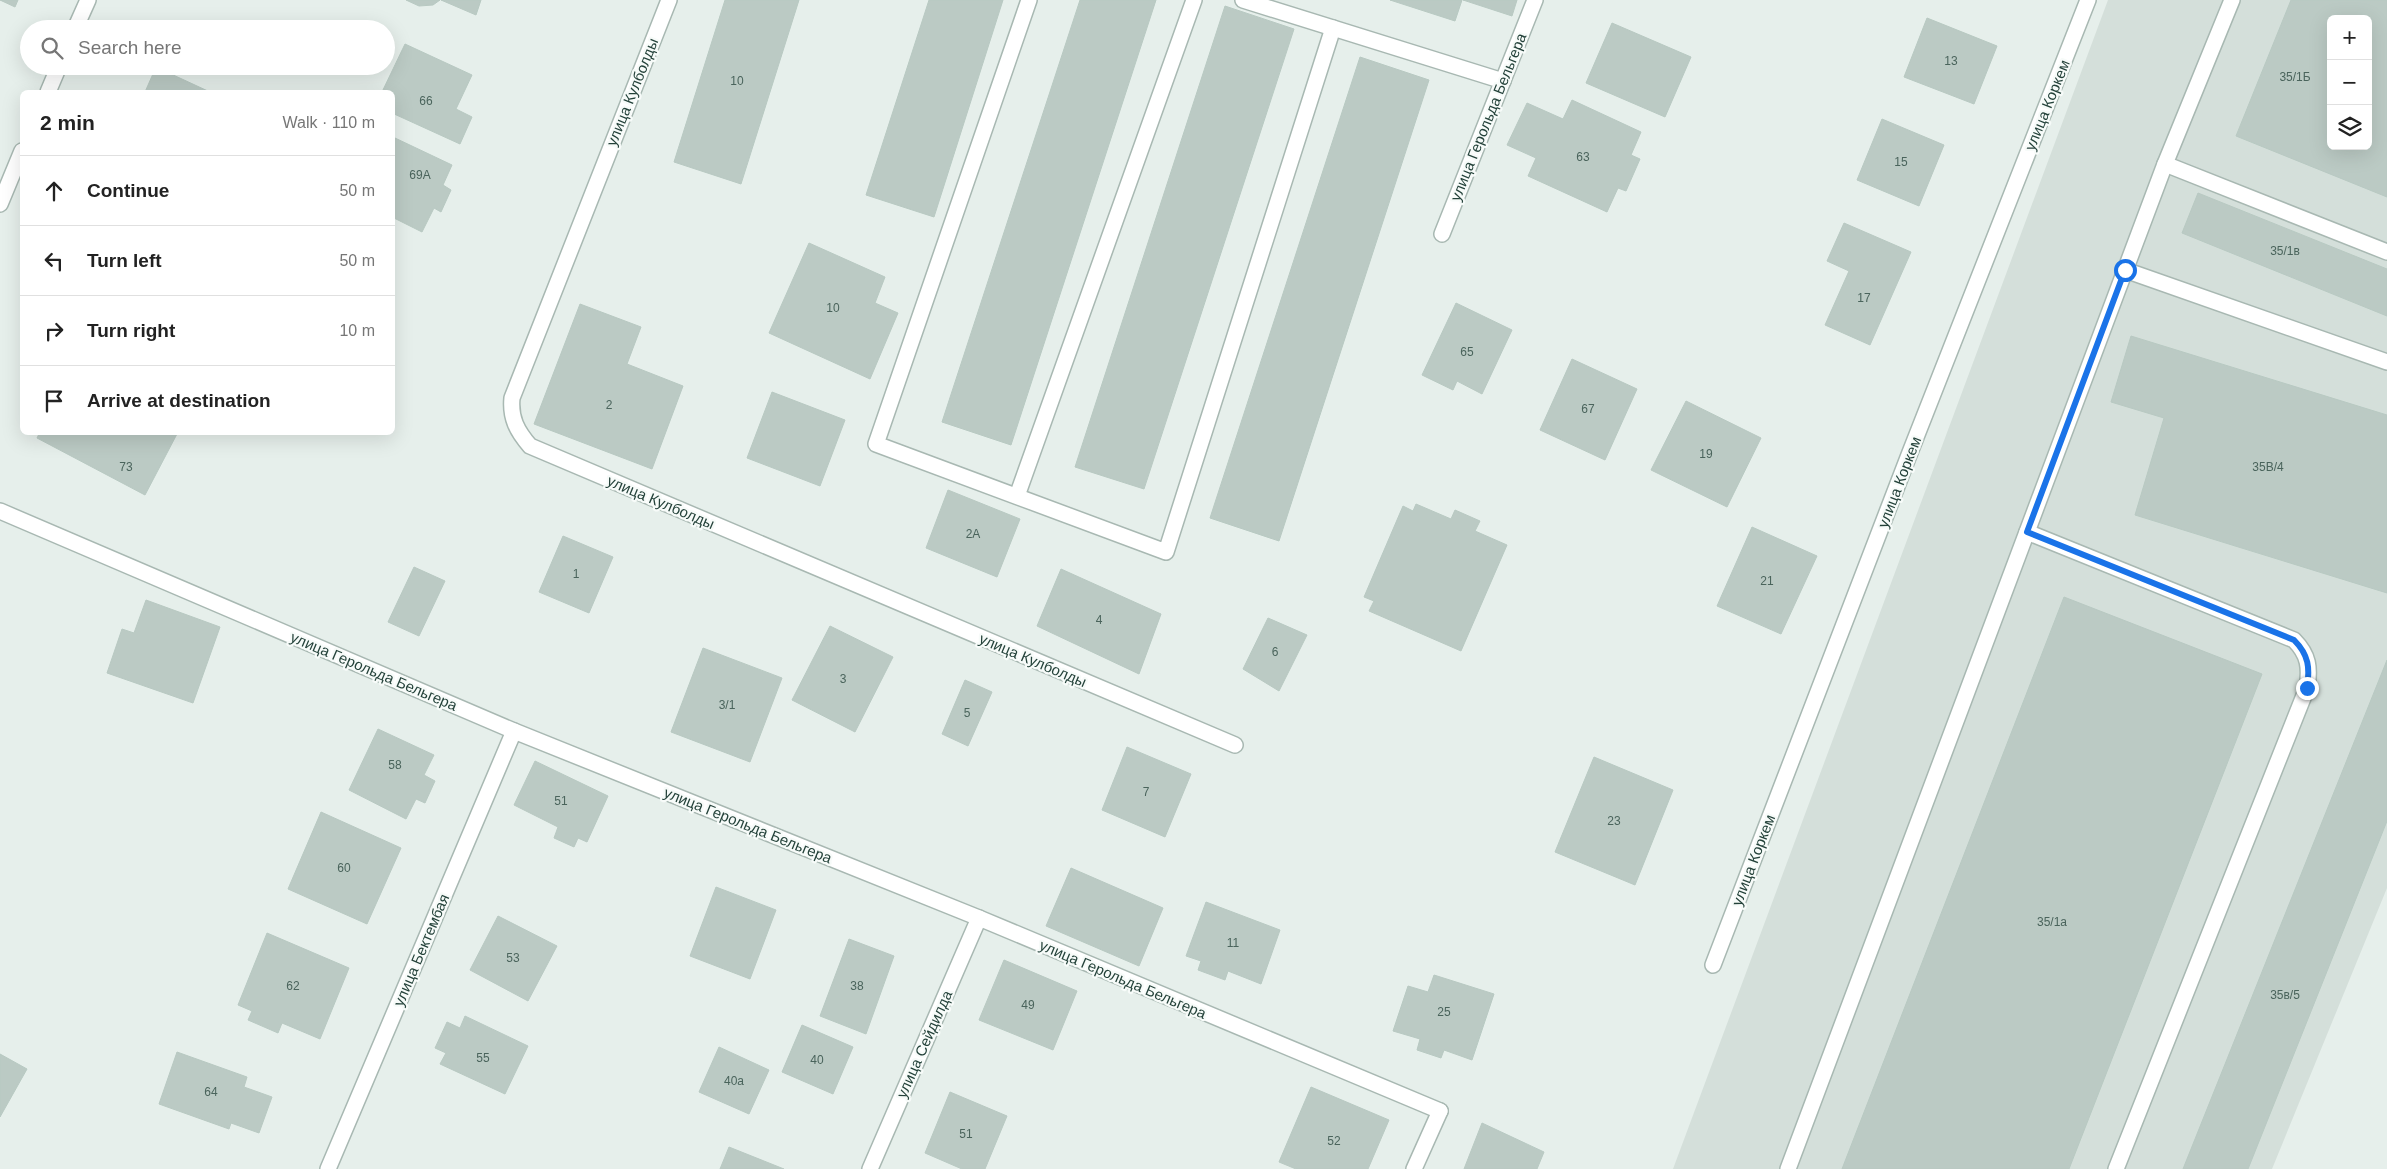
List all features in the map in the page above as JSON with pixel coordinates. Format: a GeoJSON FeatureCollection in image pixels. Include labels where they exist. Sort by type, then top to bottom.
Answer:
{"type":"FeatureCollection","features":[{"type":"Feature","properties":{"kind":"street"},"geometry":{"type":"LineString","coordinates":[[79,20],[88,0]]}},
{"type":"Feature","properties":{"kind":"street","name":"улица Кулболды"},"geometry":{"type":"LineString","coordinates":[[669,0],[512,398],[510,411],[518,431],[530,446],[1235,746]]}},
{"type":"Feature","properties":{"kind":"street"},"geometry":{"type":"LineString","coordinates":[[1029,0],[876,444],[1166,552],[1333,28]]}},
{"type":"Feature","properties":{"kind":"street"},"geometry":{"type":"LineString","coordinates":[[1017,496],[1194,0]]}},
{"type":"Feature","properties":{"kind":"street"},"geometry":{"type":"LineString","coordinates":[[1243,0],[1503,82]]}},
{"type":"Feature","properties":{"kind":"street","name":"улица Герольда Бельгера"},"geometry":{"type":"LineString","coordinates":[[1442,234],[1535,0]]}},
{"type":"Feature","properties":{"kind":"street","name":"улица Коркем"},"geometry":{"type":"LineString","coordinates":[[1713,965],[1905,464],[2088,0]]}},
{"type":"Feature","properties":{"kind":"street"},"geometry":{"type":"LineString","coordinates":[[1788,1169],[2165,164],[2232,0]]}},
{"type":"Feature","properties":{"kind":"street"},"geometry":{"type":"LineString","coordinates":[[49,90],[55,75]]}},
{"type":"Feature","properties":{"kind":"street"},"geometry":{"type":"LineString","coordinates":[[0,204],[20,156]]}},
{"type":"Feature","properties":{"kind":"street"},"geometry":{"type":"LineString","coordinates":[[2165,164],[2387,252]]}},
{"type":"Feature","properties":{"kind":"street"},"geometry":{"type":"LineString","coordinates":[[2125,270],[2387,362]]}},
{"type":"Feature","properties":{"kind":"street","name":"улица Герольда Бельгера"},"geometry":{"type":"LineString","coordinates":[[0,510],[514,731],[979,918],[1440,1111],[1414,1169]]}},
{"type":"Feature","properties":{"kind":"street"},"geometry":{"type":"LineString","coordinates":[[2027,532],[2294,640],[2303,649],[2308,660],[2307,688],[2116,1169]]}},
{"type":"Feature","properties":{"kind":"street","name":"улица Бектембая"},"geometry":{"type":"LineString","coordinates":[[328,1169],[514,731]]}},
{"type":"Feature","properties":{"kind":"street","name":"улица Сейдилда"},"geometry":{"type":"LineString","coordinates":[[870,1169],[979,918]]}},
{"type":"Feature","properties":{"kind":"shaded area"},"geometry":{"type":"Polygon","coordinates":[[[2108,0],[2387,0],[2387,888],[2272,1169],[1673,1169],[2108,0]]]}},
{"type":"Feature","properties":{"kind":"building"},"geometry":{"type":"Polygon","coordinates":[[[0,0],[18,0],[15,7],[0,0]]]}},
{"type":"Feature","properties":{"kind":"building"},"geometry":{"type":"Polygon","coordinates":[[[406,0],[440,0],[433,5],[419,6],[406,0]]]}},
{"type":"Feature","properties":{"kind":"building"},"geometry":{"type":"Polygon","coordinates":[[[441,0],[481,0],[476,15],[441,0]]]}},
{"type":"Feature","properties":{"kind":"building"},"geometry":{"type":"Polygon","coordinates":[[[725,0],[799,0],[741,184],[674,162],[725,0]]]}},
{"type":"Feature","properties":{"kind":"building"},"geometry":{"type":"Polygon","coordinates":[[[929,0],[1003,0],[934,217],[866,195],[929,0]]]}},
{"type":"Feature","properties":{"kind":"building"},"geometry":{"type":"Polygon","coordinates":[[[1080,0],[1156,0],[1011,445],[942,422],[1080,0]]]}},
{"type":"Feature","properties":{"kind":"building"},"geometry":{"type":"Polygon","coordinates":[[[1390,0],[1462,0],[1455,21],[1390,0]]]}},
{"type":"Feature","properties":{"kind":"building"},"geometry":{"type":"Polygon","coordinates":[[[1463,0],[1517,0],[1512,16],[1463,0]]]}},
{"type":"Feature","properties":{"kind":"building"},"geometry":{"type":"Polygon","coordinates":[[[2291,0],[2387,0],[2387,197],[2236,136],[2291,0]]]}},
{"type":"Feature","properties":{"kind":"building"},"geometry":{"type":"Polygon","coordinates":[[[1225,6],[1294,29],[1144,489],[1075,467],[1225,6]]]}},
{"type":"Feature","properties":{"kind":"building"},"geometry":{"type":"Polygon","coordinates":[[[1927,18],[1997,46],[1974,104],[1904,77],[1927,18]]]}},
{"type":"Feature","properties":{"kind":"building"},"geometry":{"type":"Polygon","coordinates":[[[1612,23],[1691,57],[1665,117],[1586,83],[1612,23]]]}},
{"type":"Feature","properties":{"kind":"building"},"geometry":{"type":"Polygon","coordinates":[[[405,44],[472,75],[456,109],[472,117],[460,144],[395,114],[395,90],[383,90],[390,75],[395,75],[395,65],[405,44]]]}},
{"type":"Feature","properties":{"kind":"building"},"geometry":{"type":"Polygon","coordinates":[[[1360,57],[1429,80],[1279,541],[1210,518],[1360,57]]]}},
{"type":"Feature","properties":{"kind":"building"},"geometry":{"type":"Polygon","coordinates":[[[152,75],[173,75],[206,90],[146,90],[152,75]]]}},
{"type":"Feature","properties":{"kind":"building"},"geometry":{"type":"Polygon","coordinates":[[[1572,100],[1641,132],[1631,155],[1640,159],[1626,191],[1618,188],[1607,212],[1528,176],[1536,158],[1507,145],[1527,103],[1563,119],[1572,100]]]}},
{"type":"Feature","properties":{"kind":"building"},"geometry":{"type":"Polygon","coordinates":[[[1882,119],[1944,145],[1919,206],[1857,180],[1882,119]]]}},
{"type":"Feature","properties":{"kind":"building"},"geometry":{"type":"Polygon","coordinates":[[[395,138],[452,165],[443,185],[451,190],[441,212],[434,208],[422,232],[395,218],[395,138]]]}},
{"type":"Feature","properties":{"kind":"building"},"geometry":{"type":"Polygon","coordinates":[[[2198,193],[2387,269],[2387,316],[2182,233],[2198,193]]]}},
{"type":"Feature","properties":{"kind":"building"},"geometry":{"type":"Polygon","coordinates":[[[1844,223],[1911,252],[1870,345],[1825,325],[1849,271],[1827,261],[1844,223]]]}},
{"type":"Feature","properties":{"kind":"building"},"geometry":{"type":"Polygon","coordinates":[[[809,243],[885,277],[875,303],[898,313],[870,379],[769,333],[809,243]]]}},
{"type":"Feature","properties":{"kind":"building"},"geometry":{"type":"Polygon","coordinates":[[[1456,303],[1512,330],[1482,394],[1457,381],[1453,390],[1422,375],[1456,303]]]}},
{"type":"Feature","properties":{"kind":"building"},"geometry":{"type":"Polygon","coordinates":[[[580,304],[641,327],[627,364],[683,386],[652,469],[534,424],[580,304]]]}},
{"type":"Feature","properties":{"kind":"building"},"geometry":{"type":"Polygon","coordinates":[[[2131,336],[2387,415],[2387,593],[2135,515],[2164,418],[2111,402],[2131,336]]]}},
{"type":"Feature","properties":{"kind":"building"},"geometry":{"type":"Polygon","coordinates":[[[1572,359],[1637,389],[1605,460],[1540,430],[1572,359]]]}},
{"type":"Feature","properties":{"kind":"building"},"geometry":{"type":"Polygon","coordinates":[[[772,392],[845,420],[820,486],[747,458],[772,392]]]}},
{"type":"Feature","properties":{"kind":"building"},"geometry":{"type":"Polygon","coordinates":[[[1686,401],[1761,438],[1727,507],[1651,470],[1686,401]]]}},
{"type":"Feature","properties":{"kind":"building"},"geometry":{"type":"Polygon","coordinates":[[[38,435],[176,435],[145,495],[37,438],[38,435]]]}},
{"type":"Feature","properties":{"kind":"building"},"geometry":{"type":"Polygon","coordinates":[[[948,490],[1020,519],[997,577],[926,548],[948,490]]]}},
{"type":"Feature","properties":{"kind":"building"},"geometry":{"type":"Polygon","coordinates":[[[1416,504],[1451,519],[1455,510],[1480,521],[1475,531],[1507,545],[1461,651],[1369,611],[1374,601],[1364,597],[1403,506],[1413,511],[1416,504]]]}},
{"type":"Feature","properties":{"kind":"building"},"geometry":{"type":"Polygon","coordinates":[[[1752,527],[1817,556],[1781,634],[1717,606],[1752,527]]]}},
{"type":"Feature","properties":{"kind":"building"},"geometry":{"type":"Polygon","coordinates":[[[563,536],[613,557],[589,613],[539,592],[563,536]]]}},
{"type":"Feature","properties":{"kind":"building"},"geometry":{"type":"Polygon","coordinates":[[[414,567],[445,581],[419,636],[388,622],[414,567]]]}},
{"type":"Feature","properties":{"kind":"building"},"geometry":{"type":"Polygon","coordinates":[[[1061,569],[1161,614],[1139,674],[1037,626],[1061,569]]]}},
{"type":"Feature","properties":{"kind":"building"},"geometry":{"type":"Polygon","coordinates":[[[2064,597],[2262,674],[2069,1169],[1842,1169],[2064,597]]]}},
{"type":"Feature","properties":{"kind":"building"},"geometry":{"type":"Polygon","coordinates":[[[146,600],[220,627],[193,703],[107,673],[122,629],[134,633],[146,600]]]}},
{"type":"Feature","properties":{"kind":"building"},"geometry":{"type":"Polygon","coordinates":[[[1268,618],[1307,635],[1279,691],[1243,669],[1268,618]]]}},
{"type":"Feature","properties":{"kind":"building"},"geometry":{"type":"Polygon","coordinates":[[[830,626],[893,657],[855,732],[792,700],[830,626]]]}},
{"type":"Feature","properties":{"kind":"building"},"geometry":{"type":"Polygon","coordinates":[[[703,648],[782,678],[750,762],[671,732],[703,648]]]}},
{"type":"Feature","properties":{"kind":"building"},"geometry":{"type":"Polygon","coordinates":[[[2387,660],[2387,821],[2248,1169],[2183,1169],[2387,660]]]}},
{"type":"Feature","properties":{"kind":"building"},"geometry":{"type":"Polygon","coordinates":[[[965,680],[992,692],[968,746],[942,734],[965,680]]]}},
{"type":"Feature","properties":{"kind":"building"},"geometry":{"type":"Polygon","coordinates":[[[378,729],[434,755],[424,775],[435,781],[425,803],[416,799],[406,819],[349,790],[378,729]]]}},
{"type":"Feature","properties":{"kind":"building"},"geometry":{"type":"Polygon","coordinates":[[[1127,747],[1191,774],[1165,837],[1102,810],[1127,747]]]}},
{"type":"Feature","properties":{"kind":"building"},"geometry":{"type":"Polygon","coordinates":[[[1594,757],[1673,790],[1635,885],[1555,852],[1594,757]]]}},
{"type":"Feature","properties":{"kind":"building"},"geometry":{"type":"Polygon","coordinates":[[[535,761],[608,796],[587,842],[578,838],[574,847],[554,838],[558,827],[514,805],[535,761]]]}},
{"type":"Feature","properties":{"kind":"building"},"geometry":{"type":"Polygon","coordinates":[[[321,812],[401,848],[367,924],[288,889],[321,812]]]}},
{"type":"Feature","properties":{"kind":"building"},"geometry":{"type":"Polygon","coordinates":[[[1071,868],[1163,908],[1139,966],[1046,926],[1071,868]]]}},
{"type":"Feature","properties":{"kind":"building"},"geometry":{"type":"Polygon","coordinates":[[[716,887],[776,910],[750,979],[690,956],[716,887]]]}},
{"type":"Feature","properties":{"kind":"building"},"geometry":{"type":"Polygon","coordinates":[[[1206,902],[1280,930],[1261,984],[1228,971],[1225,980],[1198,970],[1201,961],[1186,956],[1206,902]]]}},
{"type":"Feature","properties":{"kind":"building"},"geometry":{"type":"Polygon","coordinates":[[[498,916],[557,946],[528,1001],[470,970],[498,916]]]}},
{"type":"Feature","properties":{"kind":"building"},"geometry":{"type":"Polygon","coordinates":[[[267,933],[349,968],[320,1039],[282,1023],[278,1033],[248,1020],[252,1011],[238,1005],[267,933]]]}},
{"type":"Feature","properties":{"kind":"building"},"geometry":{"type":"Polygon","coordinates":[[[849,939],[894,956],[866,1034],[820,1016],[849,939]]]}},
{"type":"Feature","properties":{"kind":"building"},"geometry":{"type":"Polygon","coordinates":[[[1004,960],[1077,991],[1053,1050],[979,1020],[1004,960]]]}},
{"type":"Feature","properties":{"kind":"building"},"geometry":{"type":"Polygon","coordinates":[[[1434,975],[1494,994],[1472,1060],[1444,1050],[1441,1058],[1417,1050],[1420,1039],[1393,1031],[1408,986],[1428,992],[1434,975]]]}},
{"type":"Feature","properties":{"kind":"building"},"geometry":{"type":"Polygon","coordinates":[[[465,1016],[528,1046],[505,1094],[440,1064],[446,1053],[435,1048],[447,1022],[460,1028],[465,1016]]]}},
{"type":"Feature","properties":{"kind":"building"},"geometry":{"type":"Polygon","coordinates":[[[802,1025],[853,1047],[833,1094],[782,1072],[802,1025]]]}},
{"type":"Feature","properties":{"kind":"building"},"geometry":{"type":"Polygon","coordinates":[[[719,1047],[769,1070],[749,1114],[699,1092],[719,1047]]]}},
{"type":"Feature","properties":{"kind":"building"},"geometry":{"type":"Polygon","coordinates":[[[177,1052],[247,1077],[244,1087],[272,1097],[259,1133],[231,1123],[229,1129],[159,1104],[177,1052]]]}},
{"type":"Feature","properties":{"kind":"building"},"geometry":{"type":"Polygon","coordinates":[[[0,1054],[27,1069],[0,1117],[0,1054]]]}},
{"type":"Feature","properties":{"kind":"building"},"geometry":{"type":"Polygon","coordinates":[[[1311,1087],[1389,1120],[1368,1169],[1296,1169],[1279,1162],[1311,1087]]]}},
{"type":"Feature","properties":{"kind":"building"},"geometry":{"type":"Polygon","coordinates":[[[950,1092],[1007,1116],[985,1169],[962,1169],[925,1153],[950,1092]]]}},
{"type":"Feature","properties":{"kind":"building"},"geometry":{"type":"Polygon","coordinates":[[[1482,1123],[1544,1152],[1537,1169],[1464,1169],[1482,1123]]]}},
{"type":"Feature","properties":{"kind":"building"},"geometry":{"type":"Polygon","coordinates":[[[729,1147],[784,1169],[720,1169],[729,1147]]]}},
{"type":"Feature","properties":{"kind":"route"},"geometry":{"type":"LineString","coordinates":[[2125,270],[2027,532],[2294,640],[2303,649],[2308,660],[2307,688]]}}]}
